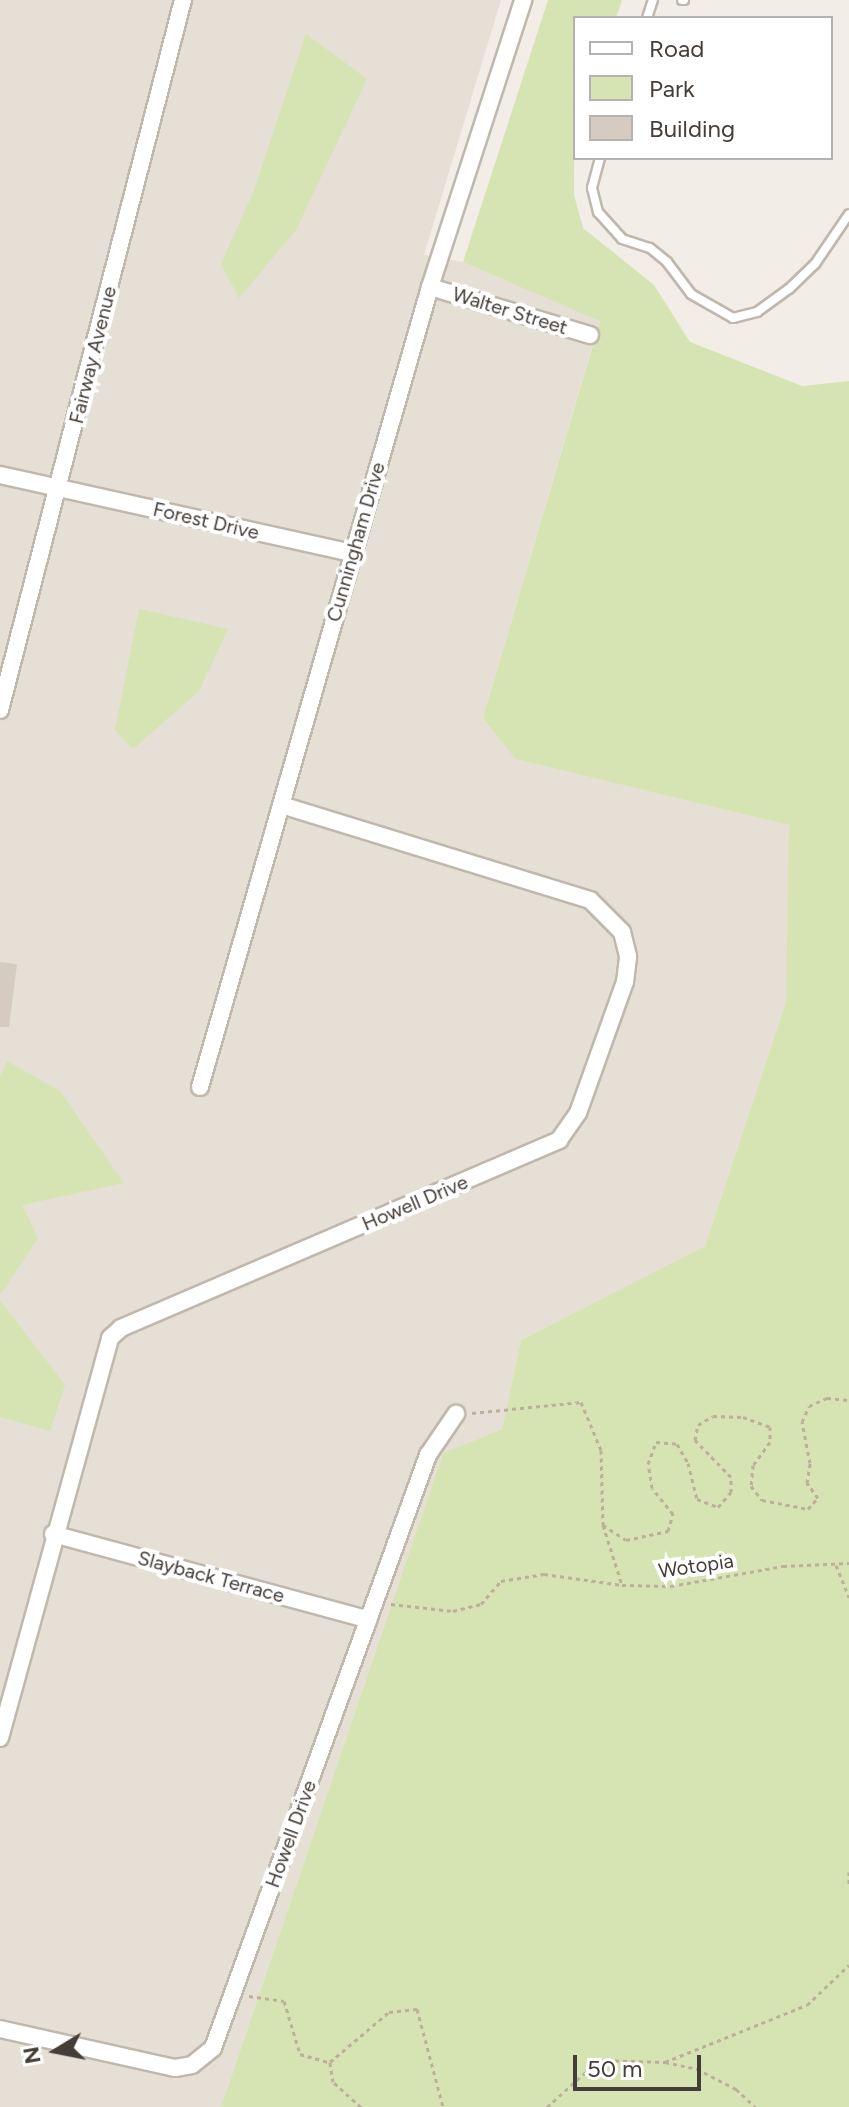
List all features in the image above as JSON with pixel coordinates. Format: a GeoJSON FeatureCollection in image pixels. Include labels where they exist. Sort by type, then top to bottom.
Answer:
{"type":"FeatureCollection","features":[{"type":"Feature","properties":{"kind":"street","name":"Fairway Avenue"},"geometry":{"type":"LineString","coordinates":[[0,710],[183,0]]}},
{"type":"Feature","properties":{"kind":"street","name":"Cunningham Drive"},"geometry":{"type":"LineString","coordinates":[[200,1087],[430,287],[523,0]]}},
{"type":"Feature","properties":{"kind":"street","name":"Walter Street"},"geometry":{"type":"LineString","coordinates":[[430,287],[590,335]]}},
{"type":"Feature","properties":{"kind":"street","name":"Forest Drive"},"geometry":{"type":"LineString","coordinates":[[0,475],[352,553]]}},
{"type":"Feature","properties":{"kind":"street","name":"Howell Drive"},"geometry":{"type":"LineString","coordinates":[[0,1738],[103,1350],[115,1333],[559,1140],[578,1113],[625,982],[628,956],[622,932],[590,900],[281,805]]}},
{"type":"Feature","properties":{"kind":"street","name":"Howell Drive"},"geometry":{"type":"LineString","coordinates":[[0,2029],[184,2068],[213,2048],[428,1455],[456,1414]]}},
{"type":"Feature","properties":{"kind":"street","name":"Slayback Terrace"},"geometry":{"type":"LineString","coordinates":[[53,1534],[369,1620]]}},
{"type":"Feature","properties":{"kind":"lane"},"geometry":{"type":"LineString","coordinates":[[599,160],[592,188],[598,212],[622,239],[650,248],[667,262],[691,294],[733,318],[757,312],[789,289],[815,264],[849,214]]}},
{"type":"Feature","properties":{"kind":"path","name":"Wotopia"},"geometry":{"type":"LineString","coordinates":[[603,1525],[626,1540],[668,1531],[673,1514],[652,1488],[648,1464],[656,1442],[677,1444],[688,1463],[697,1499],[718,1507],[731,1492],[731,1477],[695,1440],[698,1425],[713,1416],[743,1417],[770,1427],[770,1442],[753,1465],[751,1486],[762,1500],[808,1509],[818,1498],[807,1483],[810,1463],[802,1422],[809,1406],[827,1398],[849,1400]]}},
{"type":"Feature","properties":{"kind":"path"},"geometry":{"type":"LineString","coordinates":[[456,1414],[581,1402],[601,1450],[603,1525],[622,1585]]}},
{"type":"Feature","properties":{"kind":"path","name":"Wotopia"},"geometry":{"type":"LineString","coordinates":[[375,1601],[453,1611],[481,1604],[501,1581],[544,1574],[622,1585],[671,1586],[783,1566],[849,1563]]}},
{"type":"Feature","properties":{"kind":"path"},"geometry":{"type":"LineString","coordinates":[[836,1565],[849,1598]]}},
{"type":"Feature","properties":{"kind":"path"},"geometry":{"type":"LineString","coordinates":[[849,1872],[849,1885]]}},
{"type":"Feature","properties":{"kind":"path"},"geometry":{"type":"LineString","coordinates":[[665,2062],[807,2005],[842,1977],[849,1965]]}},
{"type":"Feature","properties":{"kind":"path"},"geometry":{"type":"LineString","coordinates":[[233,1996],[284,2001],[300,2054],[330,2062]]}},
{"type":"Feature","properties":{"kind":"path"},"geometry":{"type":"LineString","coordinates":[[330,2062],[389,2012],[417,2009],[443,2107]]}},
{"type":"Feature","properties":{"kind":"path"},"geometry":{"type":"LineString","coordinates":[[547,2107],[599,2060],[665,2062],[697,2069],[736,2089],[755,2107]]}},
{"type":"Feature","properties":{"kind":"path"},"geometry":{"type":"LineString","coordinates":[[330,2062],[333,2082],[361,2107]]}},
{"type":"Feature","properties":{"kind":"shaded area"},"geometry":{"type":"Polygon","coordinates":[[[0,0],[501,0],[424,255],[463,262],[600,320],[483,718],[515,759],[790,825],[786,1002],[705,1246],[521,1340],[502,1429],[443,1453],[221,2107],[0,2107],[0,0]]]}},
{"type":"Feature","properties":{"kind":"green space"},"geometry":{"type":"Polygon","coordinates":[[[548,0],[622,0],[617,16],[573,16],[574,195],[583,228],[654,285],[690,342],[802,386],[849,381],[849,2107],[221,2107],[443,1453],[502,1429],[521,1340],[705,1246],[786,1002],[789,825],[515,759],[483,718],[600,321],[463,262],[548,0]]]}},
{"type":"Feature","properties":{"kind":"green space"},"geometry":{"type":"Polygon","coordinates":[[[306,34],[367,79],[296,230],[239,298],[221,264],[255,188],[306,34]]]}},
{"type":"Feature","properties":{"kind":"green space"},"geometry":{"type":"Polygon","coordinates":[[[139,609],[228,629],[199,691],[133,749],[115,730],[139,609]]]}},
{"type":"Feature","properties":{"kind":"green space"},"geometry":{"type":"Polygon","coordinates":[[[7,1061],[60,1091],[124,1183],[22,1205],[38,1238],[0,1295],[0,1077],[7,1061]]]}},
{"type":"Feature","properties":{"kind":"green space"},"geometry":{"type":"Polygon","coordinates":[[[0,1300],[65,1385],[50,1431],[0,1417],[0,1300]]]}},
{"type":"Feature","properties":{"kind":"building"},"geometry":{"type":"Polygon","coordinates":[[[0,962],[17,964],[9,1027],[0,1027],[0,962]]]}}]}
